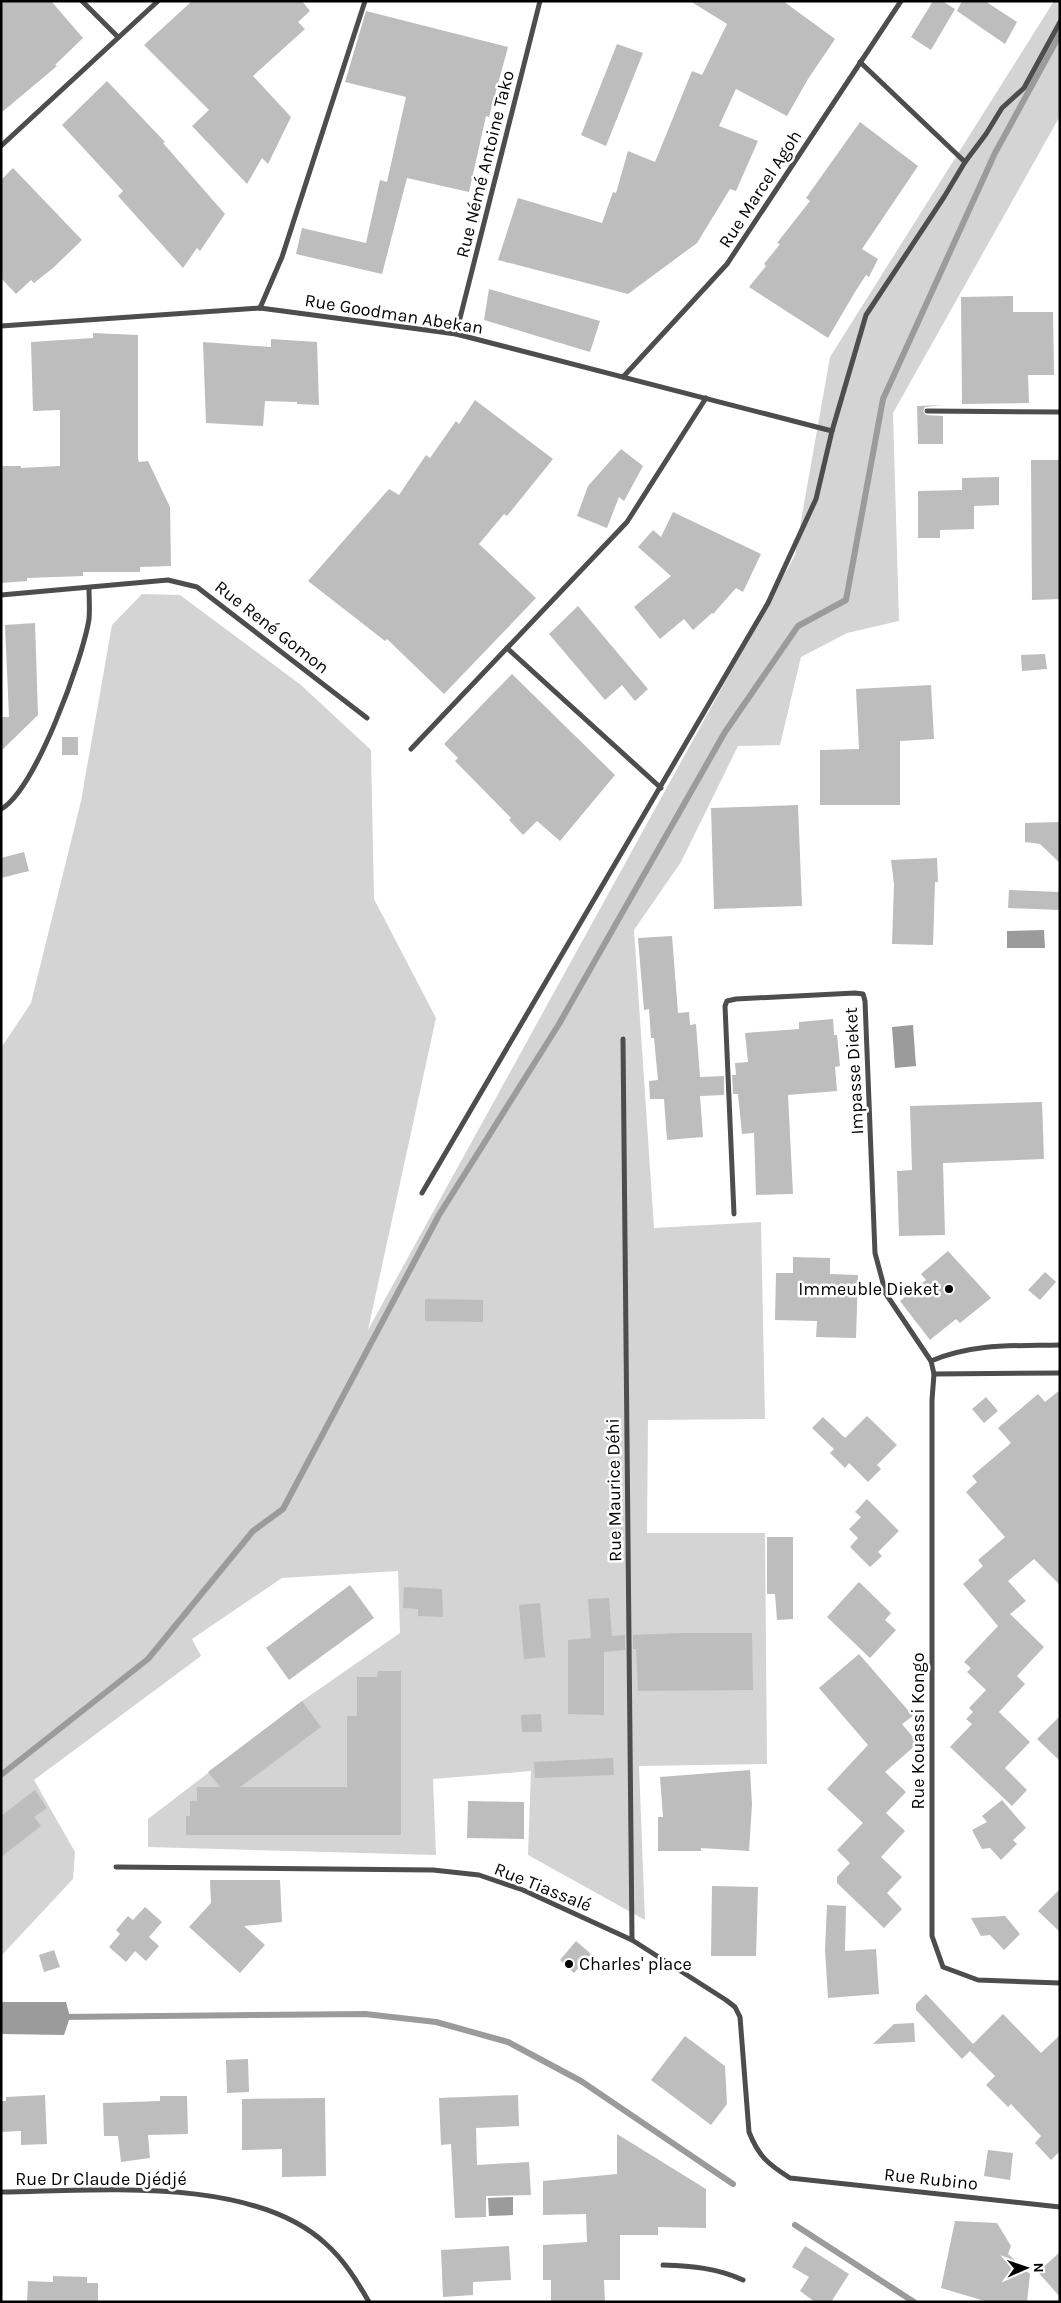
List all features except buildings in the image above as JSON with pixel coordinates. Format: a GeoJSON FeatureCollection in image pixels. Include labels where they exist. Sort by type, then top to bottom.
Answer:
{"type":"FeatureCollection","features":[{"type":"Feature","properties":{"kind":"street"},"geometry":{"type":"LineString","coordinates":[[82,1],[118,37]]}},
{"type":"Feature","properties":{"kind":"street"},"geometry":{"type":"LineString","coordinates":[[1,146],[158,1]]}},
{"type":"Feature","properties":{"kind":"street"},"geometry":{"type":"LineString","coordinates":[[260,308],[282,256],[365,1]]}},
{"type":"Feature","properties":{"kind":"street","name":"Rue Némé Antoine Tako"},"geometry":{"type":"LineString","coordinates":[[456,334],[540,1]]}},
{"type":"Feature","properties":{"kind":"street","name":"Rue Marcel Agoh"},"geometry":{"type":"LineString","coordinates":[[623,377],[727,264],[900,1]]}},
{"type":"Feature","properties":{"kind":"street"},"geometry":{"type":"LineString","coordinates":[[422,1193],[768,603],[816,499],[832,431],[866,315],[1002,108],[1024,88],[1060,22]]}},
{"type":"Feature","properties":{"kind":"street"},"geometry":{"type":"LineString","coordinates":[[860,62],[965,162]]}},
{"type":"Feature","properties":{"kind":"street","name":"Rue Goodman Abekan"},"geometry":{"type":"LineString","coordinates":[[1,326],[260,308],[456,334],[832,431]]}},
{"type":"Feature","properties":{"kind":"street"},"geometry":{"type":"LineString","coordinates":[[411,749],[627,522],[706,398]]}},
{"type":"Feature","properties":{"kind":"street"},"geometry":{"type":"LineString","coordinates":[[927,411],[1060,412]]}},
{"type":"Feature","properties":{"kind":"street","name":"Rue René Gomon"},"geometry":{"type":"LineString","coordinates":[[1,595],[168,580],[197,587],[367,718]]}},
{"type":"Feature","properties":{"kind":"street"},"geometry":{"type":"LineString","coordinates":[[1,809],[8,805],[28,779],[62,708],[82,648],[89,618],[89,588]]}},
{"type":"Feature","properties":{"kind":"street"},"geometry":{"type":"LineString","coordinates":[[508,648],[661,788]]}},
{"type":"Feature","properties":{"kind":"street","name":"Impasse Dieket"},"geometry":{"type":"LineString","coordinates":[[734,1214],[725,1006],[727,1001],[754,998],[862,994],[865,1001],[875,1253],[886,1294],[931,1361]]}},
{"type":"Feature","properties":{"kind":"street","name":"Rue Maurice Déhi"},"geometry":{"type":"LineString","coordinates":[[623,1039],[632,1940]]}},
{"type":"Feature","properties":{"kind":"street"},"geometry":{"type":"LineString","coordinates":[[931,1361],[954,1352],[976,1347],[1060,1344]]}},
{"type":"Feature","properties":{"kind":"street","name":"Rue Kouassi Kongo"},"geometry":{"type":"LineString","coordinates":[[931,1361],[934,1374],[932,1400],[932,1936],[943,1967],[978,1980],[1060,1983]]}},
{"type":"Feature","properties":{"kind":"street"},"geometry":{"type":"LineString","coordinates":[[934,1374],[1060,1373]]}},
{"type":"Feature","properties":{"kind":"street","name":"Rue Tiassalé"},"geometry":{"type":"LineString","coordinates":[[116,1867],[433,1870],[479,1875],[523,1890],[632,1940],[714,1991],[735,2007],[740,2016],[749,2132],[756,2148],[767,2164],[790,2178],[800,2178]]}},
{"type":"Feature","properties":{"kind":"street","name":"Rue Rubino"},"geometry":{"type":"LineString","coordinates":[[800,2178],[1060,2207]]}},
{"type":"Feature","properties":{"kind":"street","name":"Rue Dr Claude Djédjé"},"geometry":{"type":"LineString","coordinates":[[1,2192],[191,2192],[249,2205],[291,2220],[325,2243],[354,2276],[369,2302]]}},
{"type":"Feature","properties":{"kind":"street"},"geometry":{"type":"LineString","coordinates":[[663,2265],[697,2266],[723,2271],[744,2280]]}},
{"type":"Feature","properties":{"kind":"shaded area"},"geometry":{"type":"Polygon","coordinates":[[[1054,1],[1060,1],[1060,116],[893,413],[899,621],[847,633],[801,657],[780,745],[738,746],[681,862],[634,930],[654,1228],[761,1222],[765,1419],[648,1420],[647,1533],[765,1533],[767,1764],[639,1766],[645,1920],[528,1855],[531,1771],[433,1779],[436,1855],[148,1847],[148,1819],[302,1701],[400,1633],[398,1571],[282,1578],[192,1639],[201,1656],[34,1780],[75,1852],[73,1879],[1,1956],[1,1048],[31,1003],[81,801],[112,625],[142,594],[180,595],[301,685],[371,750],[374,899],[436,1018],[368,1330],[795,555],[830,357],[1054,1]]]}},
{"type":"Feature","properties":{"kind":"shaded area"},"geometry":{"type":"Polygon","coordinates":[[[1044,930],[1045,948],[1007,948],[1007,931],[1044,930]]]}},
{"type":"Feature","properties":{"kind":"shaded area"},"geometry":{"type":"Polygon","coordinates":[[[913,1025],[916,1066],[895,1068],[892,1027],[913,1025]]]}},
{"type":"Feature","properties":{"kind":"shaded area"},"geometry":{"type":"Polygon","coordinates":[[[1,2002],[66,2002],[70,2017],[64,2035],[1,2034],[1,2002]]]}},
{"type":"Feature","properties":{"kind":"shaded area"},"geometry":{"type":"Polygon","coordinates":[[[513,2197],[513,2215],[489,2216],[488,2198],[513,2197]]]}},
{"type":"Feature","properties":{"kind":"waterway"},"geometry":{"type":"LineString","coordinates":[[1,1775],[148,1659],[253,1531],[283,1509],[439,1215],[559,1024],[725,732],[798,626],[846,600],[883,399],[995,153],[1060,34]]}},
{"type":"Feature","properties":{"kind":"waterway"},"geometry":{"type":"LineString","coordinates":[[61,2017],[365,2014],[436,2022],[508,2042],[581,2081],[733,2184]]}},
{"type":"Feature","properties":{"kind":"waterway"},"geometry":{"type":"LineString","coordinates":[[795,2225],[914,2302]]}},
{"type":"Feature","properties":{"kind":"place","name":"Immeuble Dieket"},"geometry":{"type":"Point","coordinates":[949,1289]}},
{"type":"Feature","properties":{"kind":"place","name":"Charles' place"},"geometry":{"type":"Point","coordinates":[569,1964]}}]}
